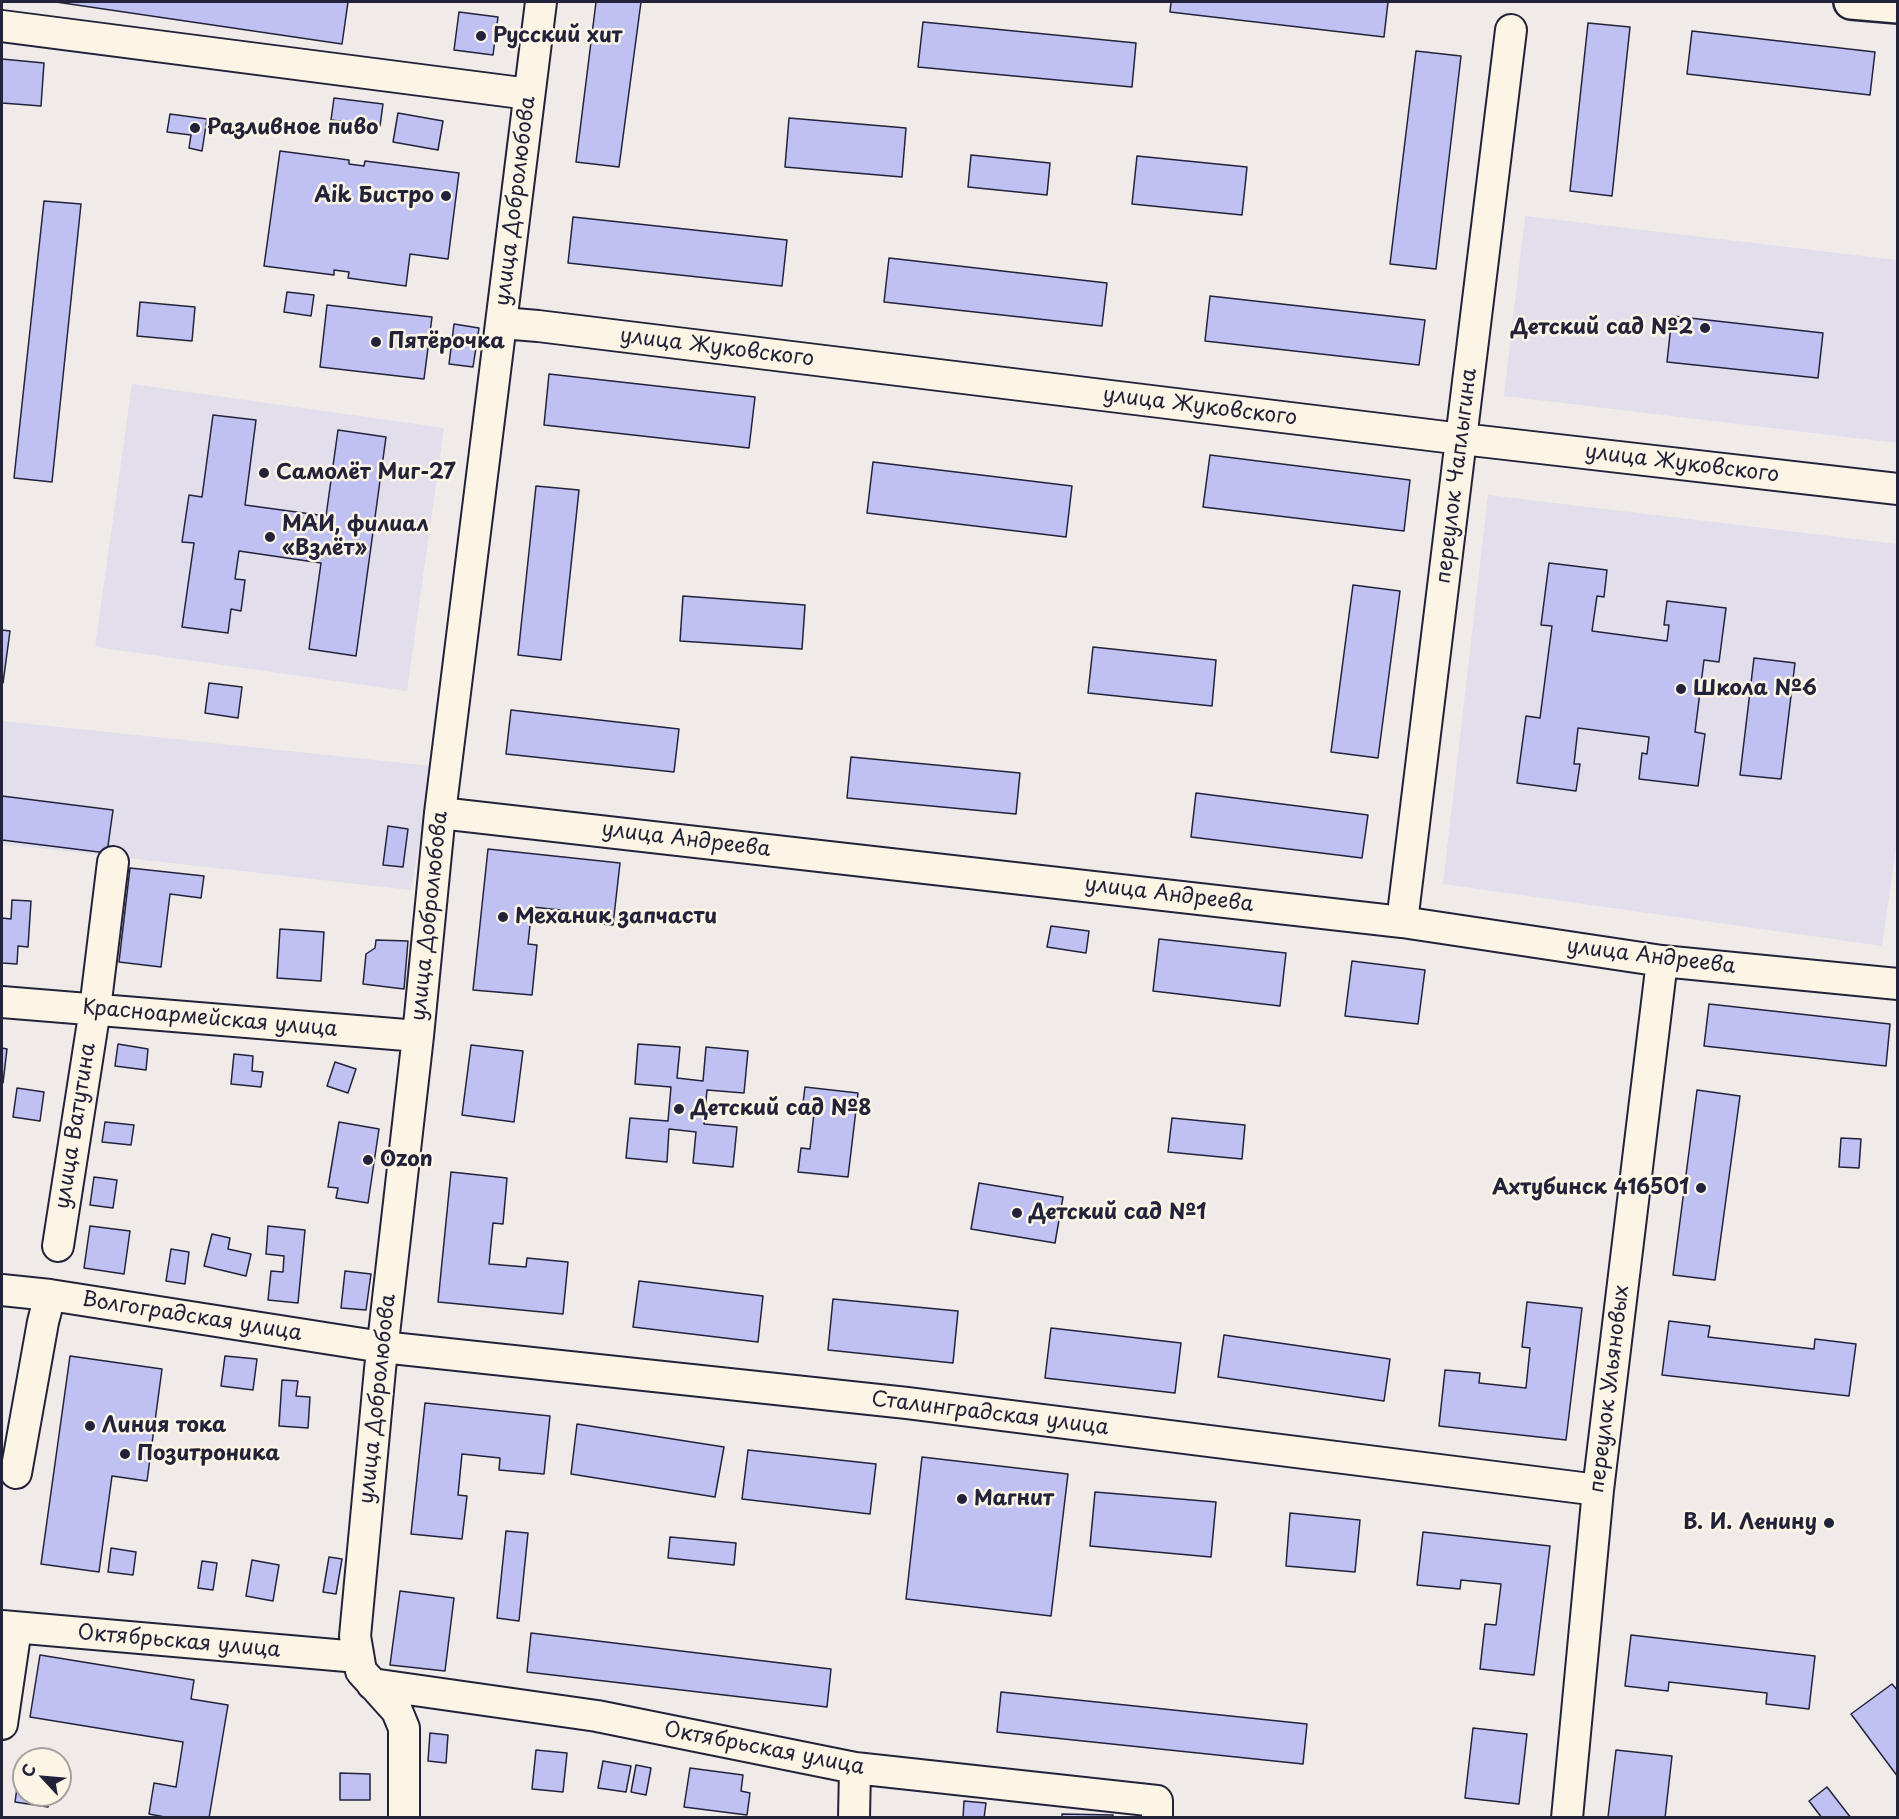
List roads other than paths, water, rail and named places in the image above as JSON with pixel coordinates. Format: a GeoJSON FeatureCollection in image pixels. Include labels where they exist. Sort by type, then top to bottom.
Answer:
{"type":"FeatureCollection","features":[{"type":"Feature","properties":{"kind":"main road"},"geometry":{"type":"LineString","coordinates":[[1851,2],[1898,6]]}},
{"type":"Feature","properties":{"kind":"street","name":"улица Добролюбова"},"geometry":{"type":"LineString","coordinates":[[404,1818],[404,1728],[397,1711],[361,1671],[355,1636],[382,1347],[418,1036],[440,813],[541,2]]}},
{"type":"Feature","properties":{"kind":"street"},"geometry":{"type":"LineString","coordinates":[[2,26],[529,94]]}},
{"type":"Feature","properties":{"kind":"street","name":"переулок Чаплыгина"},"geometry":{"type":"LineString","coordinates":[[1402,922],[1511,30]]}},
{"type":"Feature","properties":{"kind":"street","name":"улица Жуковского"},"geometry":{"type":"LineString","coordinates":[[502,323],[1462,439],[1898,489]]}},
{"type":"Feature","properties":{"kind":"street","name":"улица Андреева"},"geometry":{"type":"LineString","coordinates":[[440,813],[1402,922],[1662,961],[1898,984]]}},
{"type":"Feature","properties":{"kind":"street","name":"улица Ватутина"},"geometry":{"type":"LineString","coordinates":[[58,1246],[94,1009],[113,862]]}},
{"type":"Feature","properties":{"kind":"street","name":"переулок Ульяновых"},"geometry":{"type":"LineString","coordinates":[[1567,1818],[1598,1490],[1662,961]]}},
{"type":"Feature","properties":{"kind":"street","name":"Красноармейская улица"},"geometry":{"type":"LineString","coordinates":[[2,1002],[418,1036]]}},
{"type":"Feature","properties":{"kind":"street","name":"Волгоградская улица"},"geometry":{"type":"LineString","coordinates":[[2,1290],[50,1295],[382,1347]]}},
{"type":"Feature","properties":{"kind":"street"},"geometry":{"type":"LineString","coordinates":[[15,1473],[50,1295]]}},
{"type":"Feature","properties":{"kind":"street","name":"Сталинградская улица"},"geometry":{"type":"LineString","coordinates":[[382,1347],[907,1403],[1598,1490]]}},
{"type":"Feature","properties":{"kind":"street"},"geometry":{"type":"LineString","coordinates":[[2,1724],[8,1627]]}},
{"type":"Feature","properties":{"kind":"street","name":"Октябрьская улица"},"geometry":{"type":"LineString","coordinates":[[8,1627],[357,1657]]}},
{"type":"Feature","properties":{"kind":"street","name":"Октябрьская улица"},"geometry":{"type":"LineString","coordinates":[[372,1684],[597,1716],[855,1768],[1157,1809]]}},
{"type":"Feature","properties":{"kind":"street"},"geometry":{"type":"LineString","coordinates":[[854,1818],[855,1768]]}},
{"type":"Feature","properties":{"kind":"place","name":"Русский хит"},"geometry":{"type":"Point","coordinates":[481,36]}},
{"type":"Feature","properties":{"kind":"place","name":"Разливное пиво"},"geometry":{"type":"Point","coordinates":[195,128]}},
{"type":"Feature","properties":{"kind":"place","name":"Aik Бистро"},"geometry":{"type":"Point","coordinates":[446,196]}},
{"type":"Feature","properties":{"kind":"place","name":"Детский сад №2"},"geometry":{"type":"Point","coordinates":[1705,328]}},
{"type":"Feature","properties":{"kind":"place","name":"Пятёрочка"},"geometry":{"type":"Point","coordinates":[376,342]}},
{"type":"Feature","properties":{"kind":"place","name":"Самолёт Миг-27"},"geometry":{"type":"Point","coordinates":[264,473]}},
{"type":"Feature","properties":{"kind":"place","name":"МАИ, филиал «Взлёт»"},"geometry":{"type":"Point","coordinates":[270,537]}},
{"type":"Feature","properties":{"kind":"place","name":"Школа №6"},"geometry":{"type":"Point","coordinates":[1681,689]}},
{"type":"Feature","properties":{"kind":"place","name":"Механик запчасти"},"geometry":{"type":"Point","coordinates":[503,917]}},
{"type":"Feature","properties":{"kind":"place","name":"Детский сад №8"},"geometry":{"type":"Point","coordinates":[679,1109]}},
{"type":"Feature","properties":{"kind":"place","name":"Ozon"},"geometry":{"type":"Point","coordinates":[368,1160]}},
{"type":"Feature","properties":{"kind":"place","name":"Ахтубинск 416501"},"geometry":{"type":"Point","coordinates":[1701,1188]}},
{"type":"Feature","properties":{"kind":"place","name":"Детский сад №1"},"geometry":{"type":"Point","coordinates":[1017,1213]}},
{"type":"Feature","properties":{"kind":"place","name":"Линия тока"},"geometry":{"type":"Point","coordinates":[90,1426]}},
{"type":"Feature","properties":{"kind":"place","name":"Позитроника"},"geometry":{"type":"Point","coordinates":[125,1454]}},
{"type":"Feature","properties":{"kind":"place","name":"Магнит"},"geometry":{"type":"Point","coordinates":[962,1499]}},
{"type":"Feature","properties":{"kind":"place","name":"В. И. Ленину"},"geometry":{"type":"Point","coordinates":[1829,1523]}}]}
